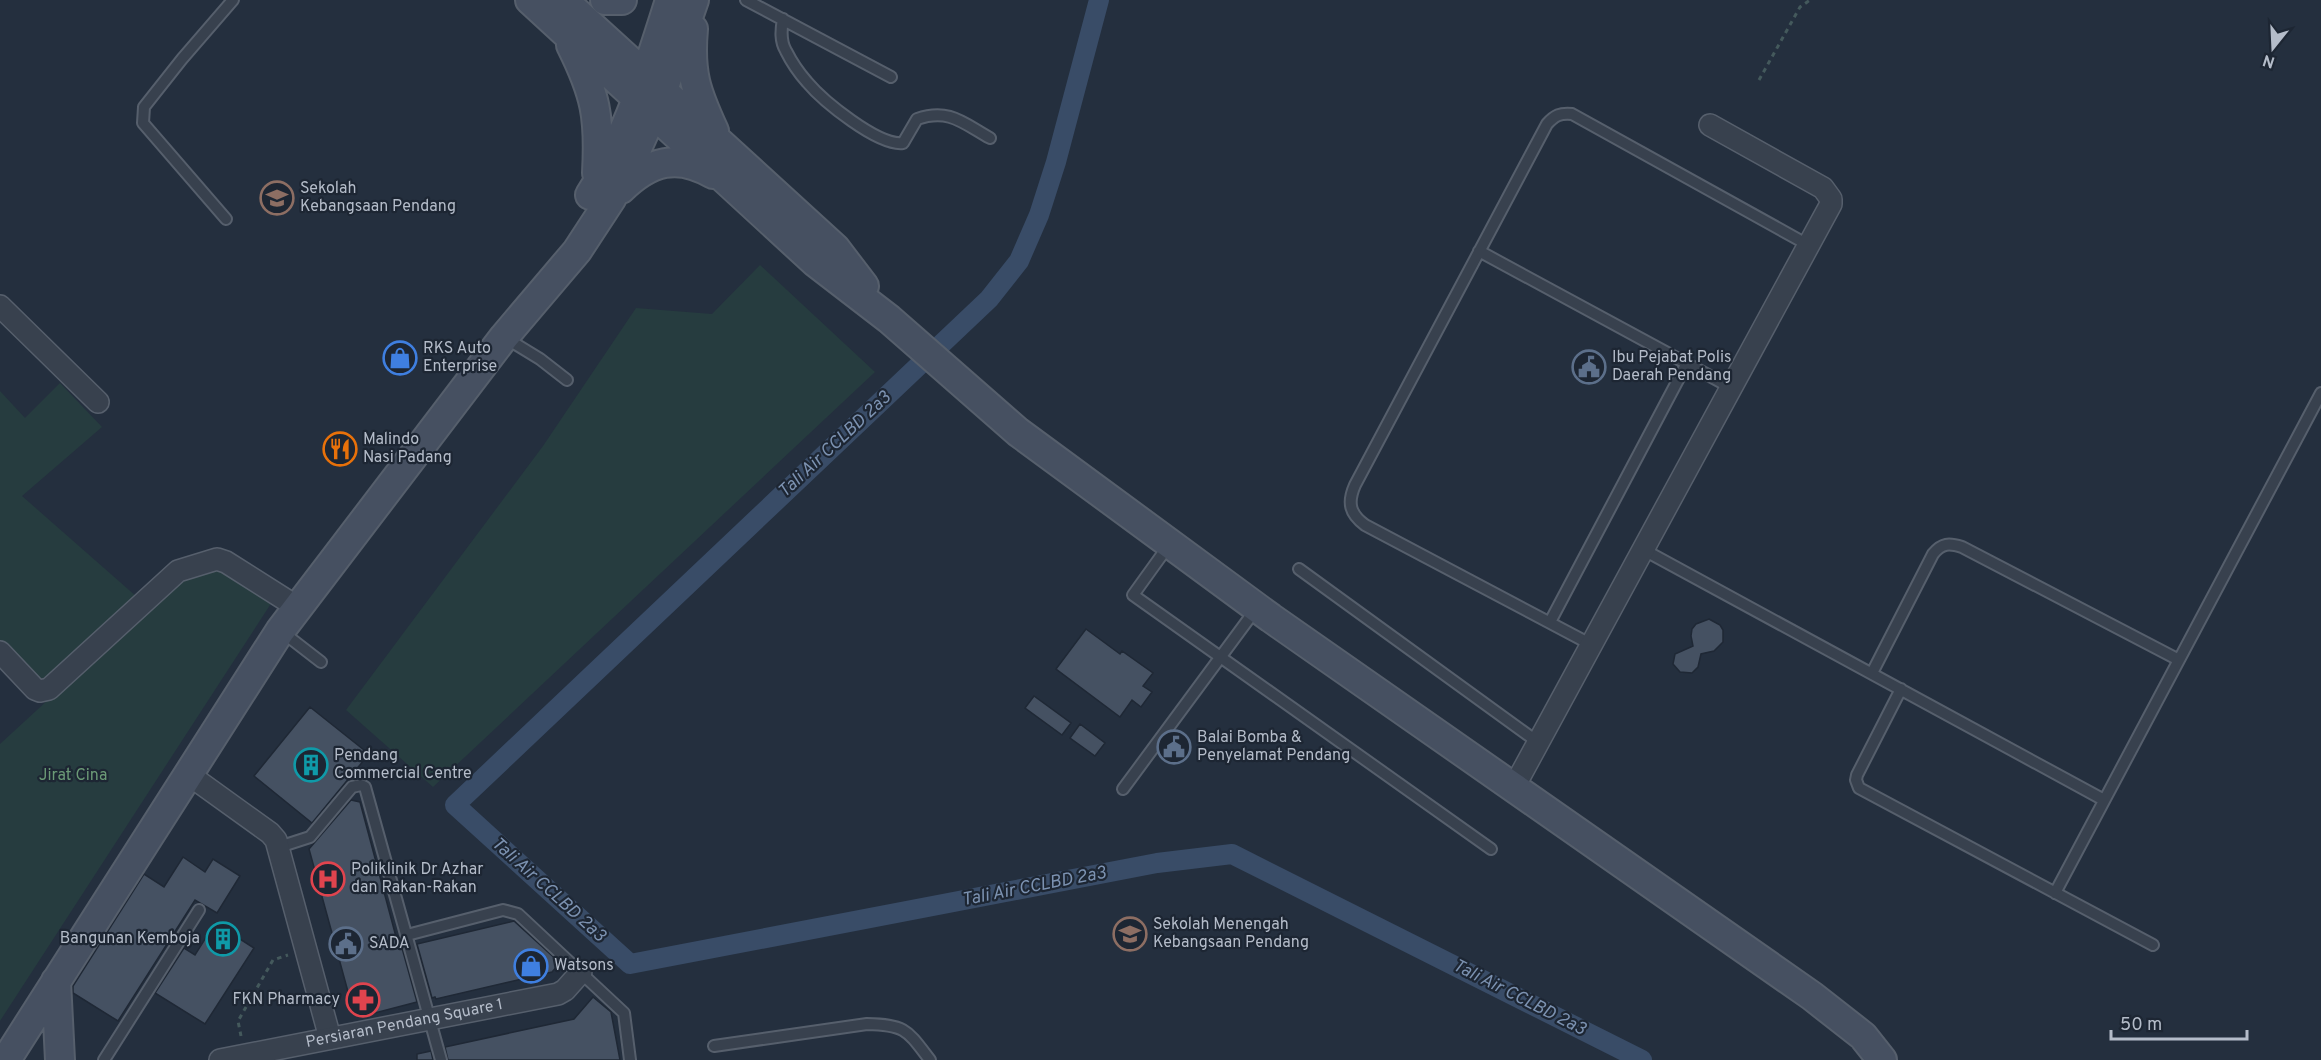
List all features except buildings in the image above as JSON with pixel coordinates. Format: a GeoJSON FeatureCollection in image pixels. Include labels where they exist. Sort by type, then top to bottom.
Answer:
{"type":"FeatureCollection","features":[{"type":"Feature","properties":{"kind":"main road"},"geometry":{"type":"LineString","coordinates":[[530,0],[565,32],[719,142],[835,248],[897,326]]}},
{"type":"Feature","properties":{"kind":"main road"},"geometry":{"type":"LineString","coordinates":[[563,0],[741,194],[815,261],[897,326],[1018,432],[1257,608],[1812,996],[1863,1036],[1882,1060]]}},
{"type":"Feature","properties":{"kind":"main road"},"geometry":{"type":"LineString","coordinates":[[605,0],[622,0]]}},
{"type":"Feature","properties":{"kind":"main road"},"geometry":{"type":"LineString","coordinates":[[17,1058],[39,1008],[280,631],[512,326],[577,251],[604,192],[634,155],[670,0]]}},
{"type":"Feature","properties":{"kind":"main road"},"geometry":{"type":"LineString","coordinates":[[650,94],[694,0]]}},
{"type":"Feature","properties":{"kind":"main road"},"geometry":{"type":"LineString","coordinates":[[694,0],[691,69],[699,96],[719,142]]}},
{"type":"Feature","properties":{"kind":"main road"},"geometry":{"type":"LineString","coordinates":[[565,32],[585,72],[595,101],[604,192]]}},
{"type":"Feature","properties":{"kind":"main road"},"geometry":{"type":"LineString","coordinates":[[604,192],[659,163],[679,162],[698,166],[741,194]]}},
{"type":"Feature","properties":{"kind":"main road"},"geometry":{"type":"LineString","coordinates":[[56,981],[58,1060]]}},
{"type":"Feature","properties":{"kind":"main road"},"geometry":{"type":"LineString","coordinates":[[39,1008],[58,1060]]}},
{"type":"Feature","properties":{"kind":"street"},"geometry":{"type":"LineString","coordinates":[[1514,787],[1829,211],[1831,199],[1823,188],[1710,125]]}},
{"type":"Feature","properties":{"kind":"street"},"geometry":{"type":"LineString","coordinates":[[0,306],[99,402]]}},
{"type":"Feature","properties":{"kind":"street"},"geometry":{"type":"LineString","coordinates":[[0,651],[35,689],[40,691],[49,689],[178,571],[217,559],[226,562],[297,607]]}},
{"type":"Feature","properties":{"kind":"street"},"geometry":{"type":"LineString","coordinates":[[188,774],[270,833],[279,847],[330,1038]]}},
{"type":"Feature","properties":{"kind":"street","name":"Persiaran Pendang Square 1"},"geometry":{"type":"LineString","coordinates":[[220,1060],[558,994],[565,990],[581,972]]}},
{"type":"Feature","properties":{"kind":"lane"},"geometry":{"type":"LineString","coordinates":[[226,219],[143,123],[144,107],[233,0]]}},
{"type":"Feature","properties":{"kind":"lane"},"geometry":{"type":"LineString","coordinates":[[746,0],[891,77]]}},
{"type":"Feature","properties":{"kind":"lane"},"geometry":{"type":"LineString","coordinates":[[783,19],[780,30],[784,49],[806,81],[856,123],[885,141],[903,143],[917,119],[936,114],[944,114],[990,138]]}},
{"type":"Feature","properties":{"kind":"lane"},"geometry":{"type":"LineString","coordinates":[[1592,645],[1365,525],[1354,516],[1349,505],[1355,485],[1547,124],[1553,116],[1562,113],[1572,114],[1810,246]]}},
{"type":"Feature","properties":{"kind":"lane"},"geometry":{"type":"LineString","coordinates":[[1479,251],[1732,388]]}},
{"type":"Feature","properties":{"kind":"lane"},"geometry":{"type":"LineString","coordinates":[[512,326],[540,359],[567,380]]}},
{"type":"Feature","properties":{"kind":"lane"},"geometry":{"type":"LineString","coordinates":[[1550,622],[1687,363]]}},
{"type":"Feature","properties":{"kind":"lane"},"geometry":{"type":"LineString","coordinates":[[2055,892],[2321,393]]}},
{"type":"Feature","properties":{"kind":"lane"},"geometry":{"type":"LineString","coordinates":[[1171,544],[1133,595],[1491,849]]}},
{"type":"Feature","properties":{"kind":"lane"},"geometry":{"type":"LineString","coordinates":[[1872,674],[1934,554],[1939,547],[1946,544],[1962,547],[2179,660]]}},
{"type":"Feature","properties":{"kind":"lane"},"geometry":{"type":"LineString","coordinates":[[1644,550],[2104,800]]}},
{"type":"Feature","properties":{"kind":"lane"},"geometry":{"type":"LineString","coordinates":[[1299,569],[1539,742]]}},
{"type":"Feature","properties":{"kind":"lane"},"geometry":{"type":"LineString","coordinates":[[1123,789],[1257,608]]}},
{"type":"Feature","properties":{"kind":"lane"},"geometry":{"type":"LineString","coordinates":[[280,631],[321,662]]}},
{"type":"Feature","properties":{"kind":"lane"},"geometry":{"type":"LineString","coordinates":[[1901,689],[1857,775],[1857,784],[1864,790],[2153,945]]}},
{"type":"Feature","properties":{"kind":"lane"},"geometry":{"type":"LineString","coordinates":[[279,847],[310,837],[352,787],[360,785],[365,787],[441,1060]]}},
{"type":"Feature","properties":{"kind":"lane"},"geometry":{"type":"LineString","coordinates":[[104,1060],[199,910]]}},
{"type":"Feature","properties":{"kind":"lane"},"geometry":{"type":"LineString","coordinates":[[407,935],[509,910],[523,917],[624,1013],[630,1060]]}},
{"type":"Feature","properties":{"kind":"lane"},"geometry":{"type":"LineString","coordinates":[[714,1046],[867,1024],[893,1024],[911,1034],[930,1060]]}},
{"type":"Feature","properties":{"kind":"path"},"geometry":{"type":"LineString","coordinates":[[1759,80],[1800,7],[1810,0]]}},
{"type":"Feature","properties":{"kind":"path"},"geometry":{"type":"LineString","coordinates":[[246,1055],[238,1021],[273,960],[306,948]]}},
{"type":"Feature","properties":{"kind":"green space"},"geometry":{"type":"Polygon","coordinates":[[[760,265],[875,372],[433,787],[346,710],[543,446],[636,308],[712,314],[760,265]]]}},
{"type":"Feature","properties":{"kind":"green space"},"geometry":{"type":"Polygon","coordinates":[[[60,383],[102,427],[22,496],[137,597],[40,683],[0,640],[0,391],[25,418],[60,383]]]}},
{"type":"Feature","properties":{"kind":"green space","name":"Jirat Cina"},"geometry":{"type":"Polygon","coordinates":[[[216,565],[272,602],[0,1021],[0,744],[185,574],[216,565]]]}},
{"type":"Feature","properties":{"kind":"waterway","name":"Tali Air CCLBD 2a3"},"geometry":{"type":"LineString","coordinates":[[1099,0],[1056,162],[1039,215],[1019,261],[989,299],[455,805],[630,964],[1157,863],[1232,854],[1642,1060]]}},
{"type":"Feature","properties":{"kind":"place","name":"Sekolah Kebangsaan Pendang"},"geometry":{"type":"Point","coordinates":[277,198]}},
{"type":"Feature","properties":{"kind":"place","name":"RKS Auto Enterprise"},"geometry":{"type":"Point","coordinates":[400,358]}},
{"type":"Feature","properties":{"kind":"place","name":"Ibu Pejabat Polis Daerah Pendang"},"geometry":{"type":"Point","coordinates":[1589,367]}},
{"type":"Feature","properties":{"kind":"place","name":"Malindo Nasi Padang"},"geometry":{"type":"Point","coordinates":[340,449]}},
{"type":"Feature","properties":{"kind":"place","name":"Balai Bomba & Penyelamat Pendang"},"geometry":{"type":"Point","coordinates":[1174,747]}},
{"type":"Feature","properties":{"kind":"place","name":"Pendang Commercial Centre"},"geometry":{"type":"Point","coordinates":[311,765]}},
{"type":"Feature","properties":{"kind":"place","name":"Poliklinik Dr Azhar dan Rakan-Rakan"},"geometry":{"type":"Point","coordinates":[328,879]}},
{"type":"Feature","properties":{"kind":"place","name":"Sekolah Menengah Kebangsaan Pendang"},"geometry":{"type":"Point","coordinates":[1130,934]}},
{"type":"Feature","properties":{"kind":"place","name":"Bangunan Kemboja"},"geometry":{"type":"Point","coordinates":[223,939]}},
{"type":"Feature","properties":{"kind":"place","name":"SADA"},"geometry":{"type":"Point","coordinates":[346,944]}},
{"type":"Feature","properties":{"kind":"place","name":"Watsons"},"geometry":{"type":"Point","coordinates":[531,966]}},
{"type":"Feature","properties":{"kind":"place","name":"FKN Pharmacy"},"geometry":{"type":"Point","coordinates":[363,1000]}}]}
